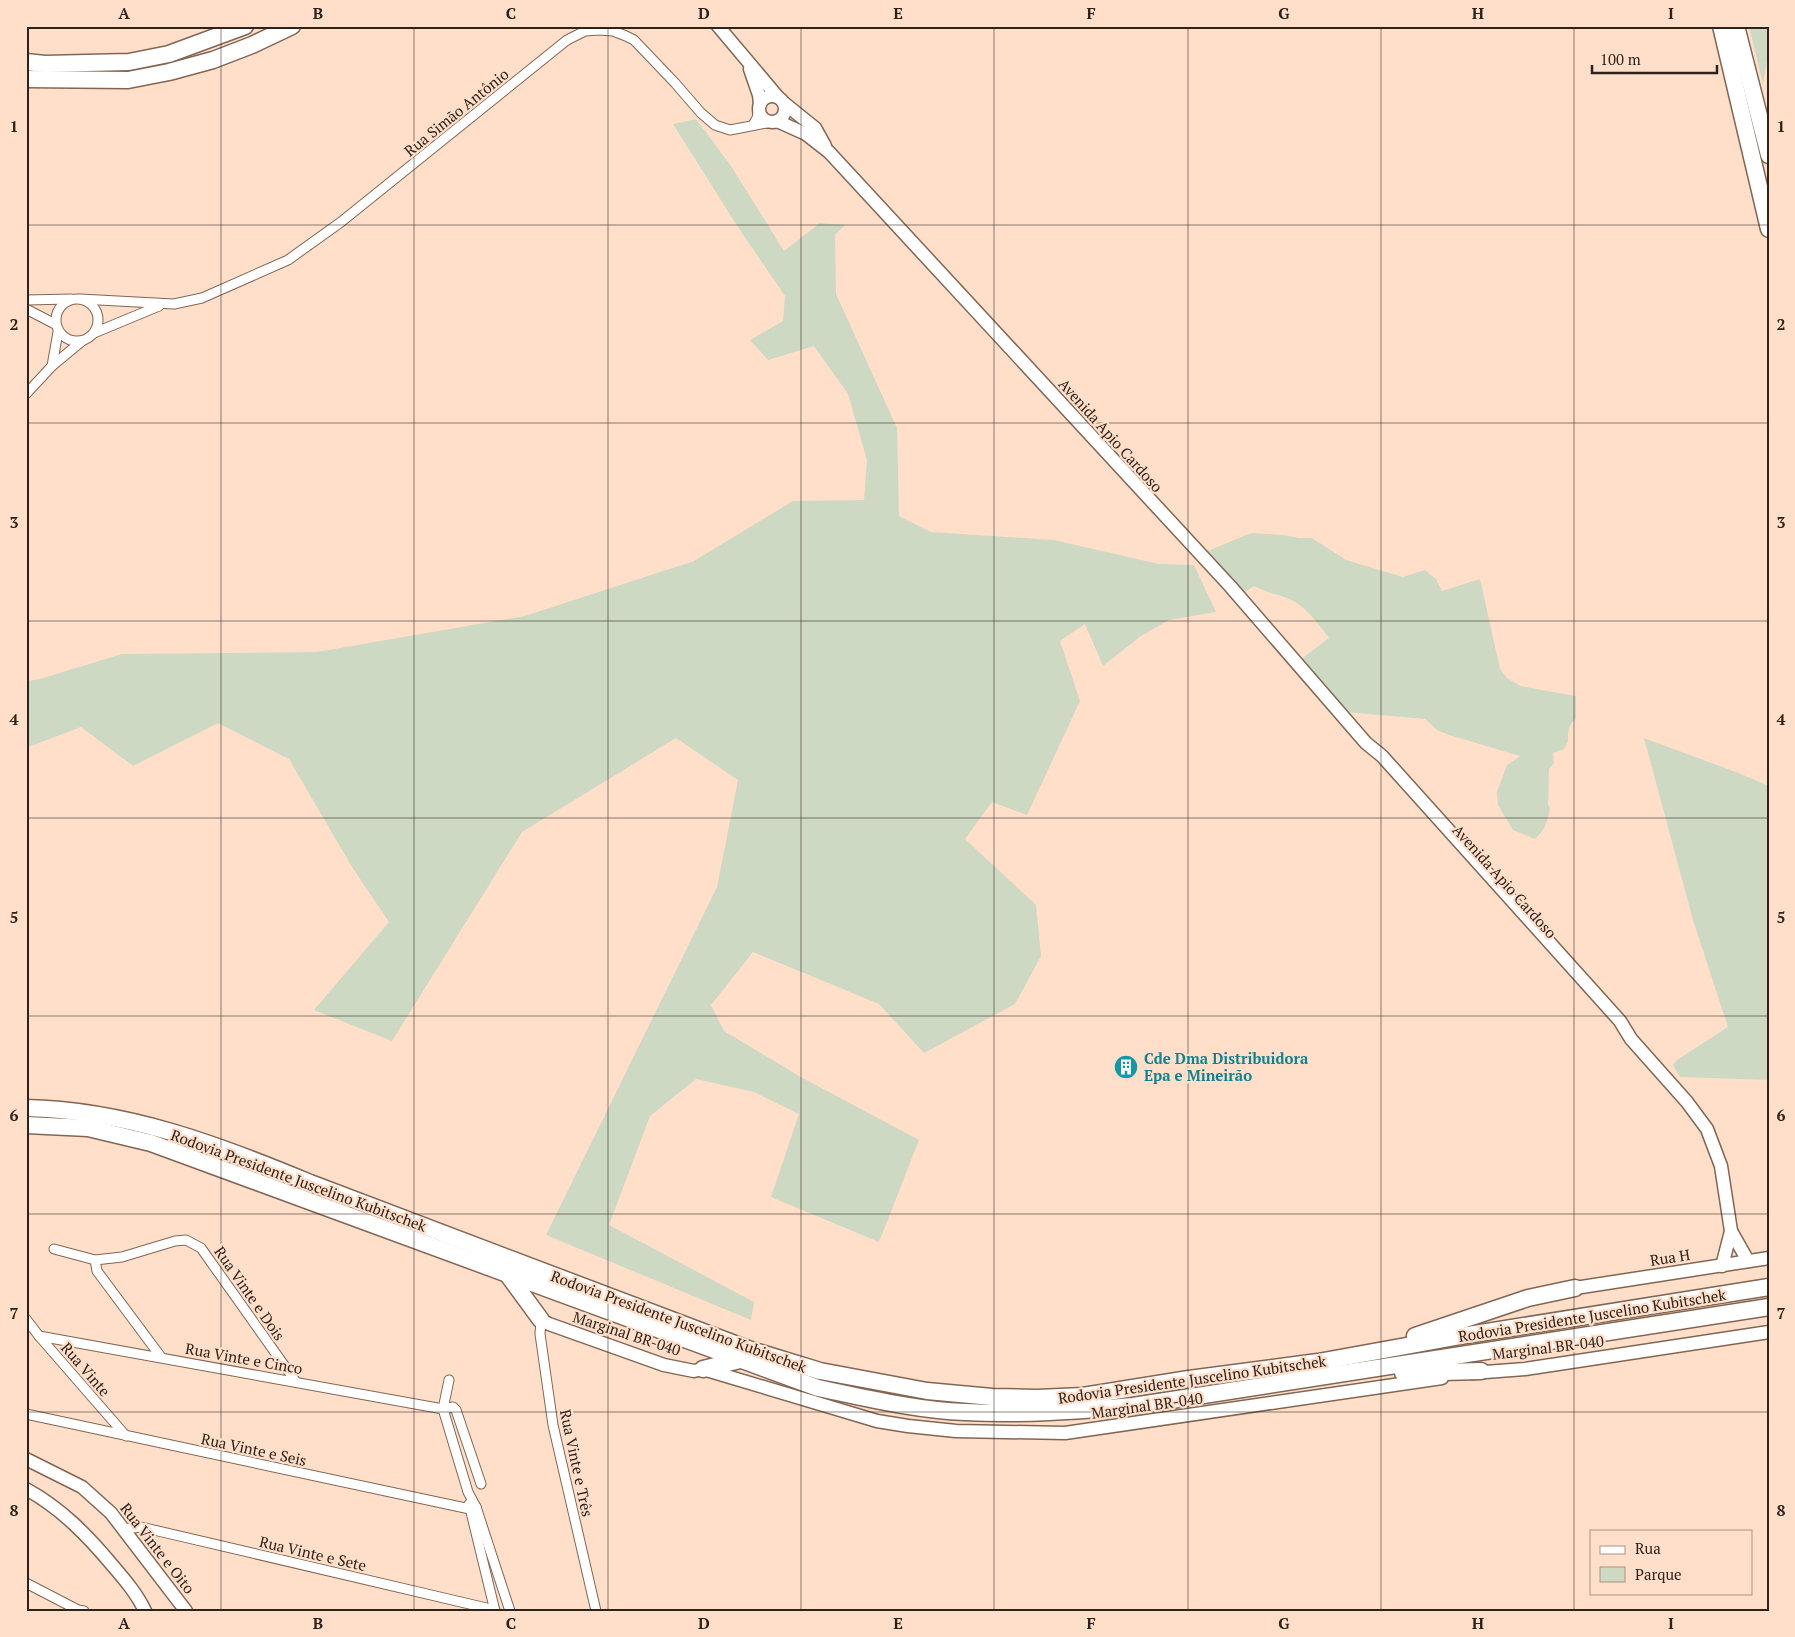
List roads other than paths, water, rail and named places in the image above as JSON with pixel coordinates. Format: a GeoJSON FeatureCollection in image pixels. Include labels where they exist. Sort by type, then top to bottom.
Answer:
{"type":"FeatureCollection","features":[{"type":"Feature","properties":{"kind":"highway"},"geometry":{"type":"LineString","coordinates":[[26,62],[44,64],[129,62],[169,54],[245,26]]}},
{"type":"Feature","properties":{"kind":"highway"},"geometry":{"type":"LineString","coordinates":[[26,79],[128,80],[213,60],[252,45],[292,26]]}},
{"type":"Feature","properties":{"kind":"highway"},"geometry":{"type":"LineString","coordinates":[[1721,26],[1769,230]]}},
{"type":"Feature","properties":{"kind":"highway"},"geometry":{"type":"LineString","coordinates":[[1736,26],[1769,155]]}},
{"type":"Feature","properties":{"kind":"highway","name":"Rodovia Presidente Juscelino Kubitschek"},"geometry":{"type":"LineString","coordinates":[[26,1108],[98,1114],[139,1122],[181,1135],[264,1164],[346,1197],[748,1349],[820,1371],[927,1391],[992,1397],[1083,1396],[1358,1356],[1461,1336],[1769,1288]]}},
{"type":"Feature","properties":{"kind":"highway"},"geometry":{"type":"LineString","coordinates":[[26,1130],[34,1125]]}},
{"type":"Feature","properties":{"kind":"highway","name":"Rodovia Presidente Juscelino Kubitschek"},"geometry":{"type":"LineString","coordinates":[[34,1125],[88,1128],[151,1144],[818,1388],[892,1404],[964,1412],[1051,1413],[1133,1406],[1769,1307]]}},
{"type":"Feature","properties":{"kind":"highway"},"geometry":{"type":"LineString","coordinates":[[508,1275],[541,1320]]}},
{"type":"Feature","properties":{"kind":"highway"},"geometry":{"type":"LineString","coordinates":[[1358,1356],[1528,1298],[1575,1288]]}},
{"type":"Feature","properties":{"kind":"highway"},"geometry":{"type":"LineString","coordinates":[[703,1369],[740,1360]]}},
{"type":"Feature","properties":{"kind":"highway"},"geometry":{"type":"LineString","coordinates":[[1353,1373],[1481,1372]]}},
{"type":"Feature","properties":{"kind":"main road","name":"Avenida Apio Cardoso"},"geometry":{"type":"LineString","coordinates":[[718,26],[748,64],[781,100],[815,128],[829,152]]}},
{"type":"Feature","properties":{"kind":"main road","name":"Avenida Apio Cardoso"},"geometry":{"type":"LineString","coordinates":[[748,64],[759,95],[759,106]]}},
{"type":"Feature","properties":{"kind":"main road"},"geometry":{"type":"LineString","coordinates":[[767,96],[781,100],[784,114],[774,121],[763,118],[759,106],[767,96]]}},
{"type":"Feature","properties":{"kind":"main road","name":"Avenida Apio Cardoso"},"geometry":{"type":"LineString","coordinates":[[774,121],[806,134],[829,152],[1230,586],[1366,743],[1376,762],[1617,1028],[1628,1034],[1687,1102],[1707,1130],[1721,1166],[1731,1231],[1748,1261]]}},
{"type":"Feature","properties":{"kind":"main road","name":"Avenida Apio Cardoso"},"geometry":{"type":"LineString","coordinates":[[1722,1266],[1731,1231]]}},
{"type":"Feature","properties":{"kind":"main road","name":"Rua H"},"geometry":{"type":"LineString","coordinates":[[1575,1288],[1769,1258]]}},
{"type":"Feature","properties":{"kind":"main road","name":"Marginal BR-040"},"geometry":{"type":"LineString","coordinates":[[541,1320],[664,1365],[694,1371],[703,1369],[877,1421],[956,1431],[1065,1433],[1481,1372],[1526,1369],[1769,1332]]}},
{"type":"Feature","properties":{"kind":"main road","name":"Rua Vinte e Oito"},"geometry":{"type":"LineString","coordinates":[[26,1459],[82,1487],[111,1513],[186,1611]]}},
{"type":"Feature","properties":{"kind":"main road"},"geometry":{"type":"LineString","coordinates":[[26,1489],[61,1511],[80,1529],[129,1585],[140,1599],[145,1611]]}},
{"type":"Feature","properties":{"kind":"street","name":"Rua Simão Antônio"},"geometry":{"type":"LineString","coordinates":[[26,300],[77,299],[174,304],[202,298],[288,260],[336,226],[567,40],[585,31],[613,31],[634,40],[714,126],[730,130],[774,121]]}},
{"type":"Feature","properties":{"kind":"street"},"geometry":{"type":"LineString","coordinates":[[753,125],[757,118],[759,106]]}},
{"type":"Feature","properties":{"kind":"street"},"geometry":{"type":"LineString","coordinates":[[26,394],[52,366],[94,333],[98,319],[97,312],[93,306],[77,299],[62,305],[56,317],[57,328],[52,366]]}},
{"type":"Feature","properties":{"kind":"street","name":"Rua Simão Antônio"},"geometry":{"type":"LineString","coordinates":[[94,333],[161,304]]}},
{"type":"Feature","properties":{"kind":"street"},"geometry":{"type":"LineString","coordinates":[[26,309],[57,328],[69,340],[82,341]]}},
{"type":"Feature","properties":{"kind":"street","name":"Rua Vinte e Dois"},"geometry":{"type":"LineString","coordinates":[[54,1249],[95,1260],[122,1257],[175,1241],[186,1240],[201,1248],[296,1382]]}},
{"type":"Feature","properties":{"kind":"street"},"geometry":{"type":"LineString","coordinates":[[95,1260],[97,1271],[160,1357]]}},
{"type":"Feature","properties":{"kind":"street","name":"Rua Vinte"},"geometry":{"type":"LineString","coordinates":[[26,1319],[126,1436]]}},
{"type":"Feature","properties":{"kind":"street","name":"Rua Vinte e Três"},"geometry":{"type":"LineString","coordinates":[[541,1320],[540,1334],[553,1425],[596,1611]]}},
{"type":"Feature","properties":{"kind":"street","name":"Rua Vinte e Cinco"},"geometry":{"type":"LineString","coordinates":[[39,1336],[443,1409]]}},
{"type":"Feature","properties":{"kind":"street"},"geometry":{"type":"LineString","coordinates":[[449,1380],[443,1409],[473,1508],[510,1611]]}},
{"type":"Feature","properties":{"kind":"street"},"geometry":{"type":"LineString","coordinates":[[443,1409],[453,1407],[456,1410],[481,1484]]}},
{"type":"Feature","properties":{"kind":"street","name":"Rua Vinte e Seis"},"geometry":{"type":"LineString","coordinates":[[26,1414],[473,1508]]}},
{"type":"Feature","properties":{"kind":"street"},"geometry":{"type":"LineString","coordinates":[[473,1508],[495,1610]]}},
{"type":"Feature","properties":{"kind":"street","name":"Rua Vinte e Sete"},"geometry":{"type":"LineString","coordinates":[[125,1529],[141,1527],[495,1610]]}},
{"type":"Feature","properties":{"kind":"street"},"geometry":{"type":"LineString","coordinates":[[26,1583],[78,1610],[84,1611]]}},
{"type":"Feature","properties":{"kind":"place","name":"Cde Dma Distribuidora Epa e Mineirão"},"geometry":{"type":"Point","coordinates":[1126,1067]}}]}
